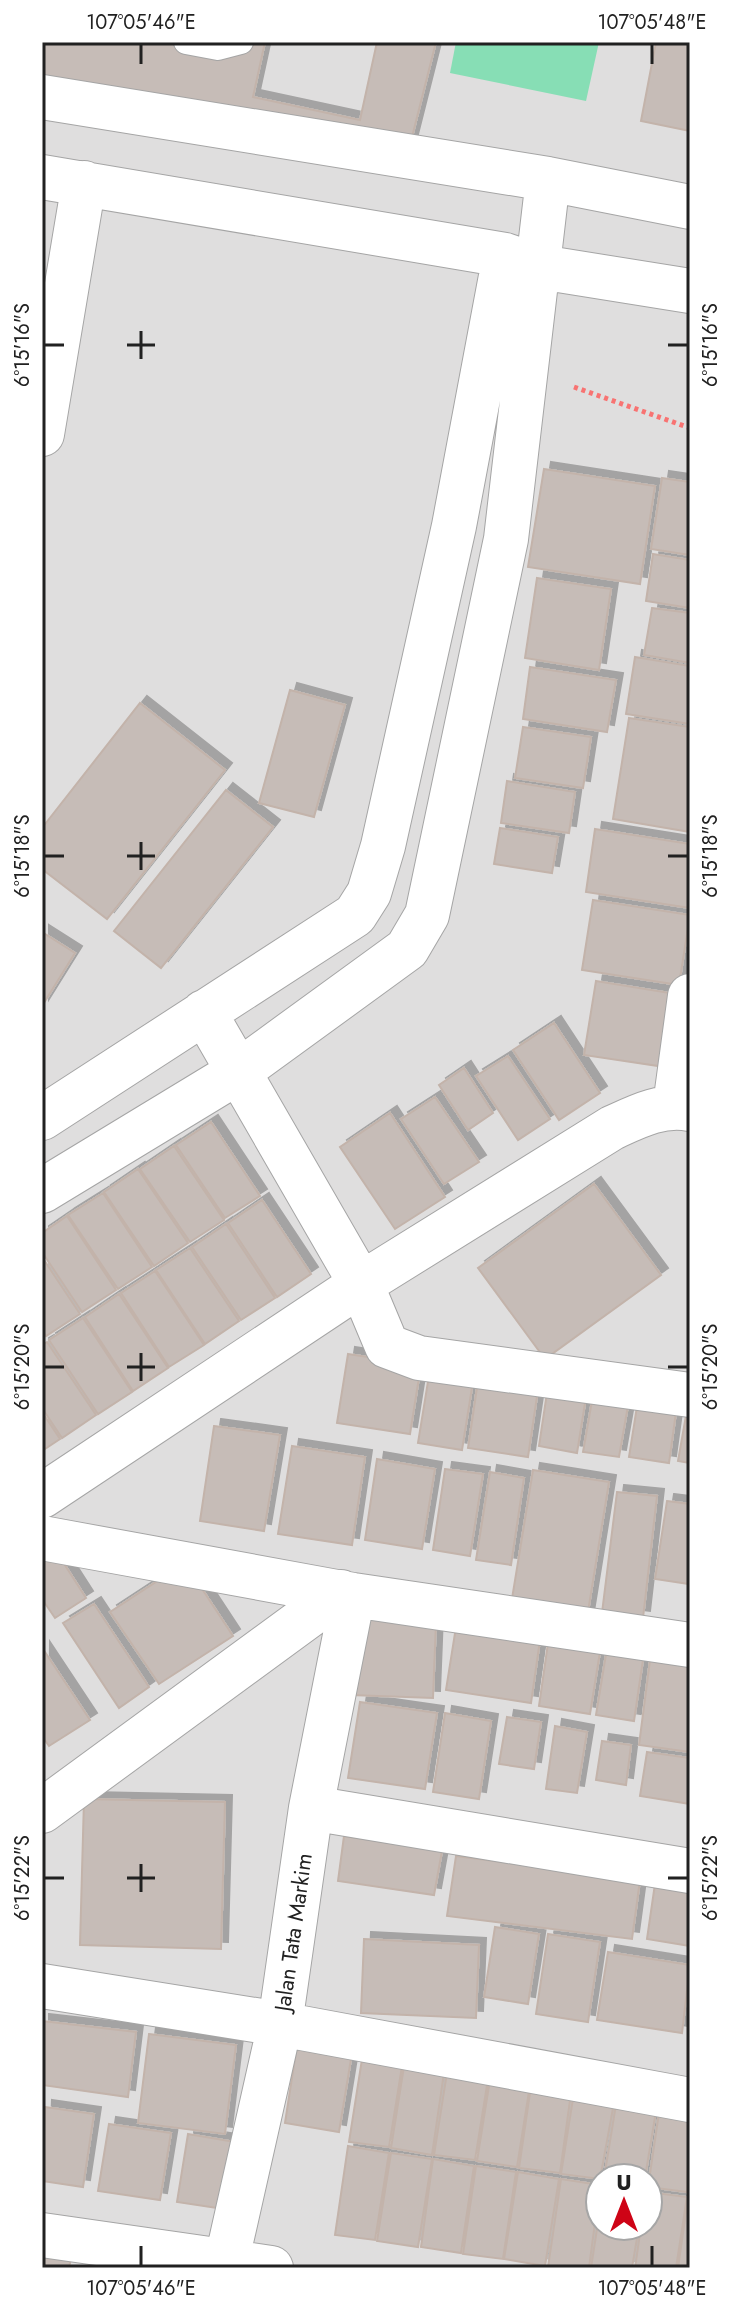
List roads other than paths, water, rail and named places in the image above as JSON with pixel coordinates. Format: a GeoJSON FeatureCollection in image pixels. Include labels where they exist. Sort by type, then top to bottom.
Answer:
{"type":"FeatureCollection","features":[{"type":"Feature","properties":{"kind":"street"},"geometry":{"type":"LineString","coordinates":[[42,97],[548,179],[690,207]]}},
{"type":"Feature","properties":{"kind":"street"},"geometry":{"type":"LineString","coordinates":[[42,1118],[355,915],[369,893],[383,846],[454,526],[523,261],[548,179]]}},
{"type":"Feature","properties":{"kind":"street"},"geometry":{"type":"LineString","coordinates":[[42,434],[63,180],[690,291]]}},
{"type":"Feature","properties":{"kind":"street"},"geometry":{"type":"LineString","coordinates":[[47,1178],[238,1072],[407,949],[427,915],[442,858],[506,539],[527,370],[523,261]]}},
{"type":"Feature","properties":{"kind":"street"},"geometry":{"type":"LineString","coordinates":[[454,526],[506,539]]}},
{"type":"Feature","properties":{"kind":"street"},"geometry":{"type":"LineString","coordinates":[[383,846],[442,858]]}},
{"type":"Feature","properties":{"kind":"street"},"geometry":{"type":"LineString","coordinates":[[42,1496],[361,1284],[612,1128],[646,1112],[682,1107],[690,996]]}},
{"type":"Feature","properties":{"kind":"street"},"geometry":{"type":"LineString","coordinates":[[204,1012],[361,1284],[387,1346],[419,1358],[690,1395]]}},
{"type":"Feature","properties":{"kind":"street"},"geometry":{"type":"LineString","coordinates":[[42,1538],[347,1593],[690,1645]]}},
{"type":"Feature","properties":{"kind":"street"},"geometry":{"type":"LineString","coordinates":[[42,1811],[347,1593]]}},
{"type":"Feature","properties":{"kind":"street","name":"Jalan Tata Markim"},"geometry":{"type":"LineString","coordinates":[[226,2265],[280,2024],[311,1808],[347,1593]]}},
{"type":"Feature","properties":{"kind":"street"},"geometry":{"type":"LineString","coordinates":[[311,1808],[690,1871]]}},
{"type":"Feature","properties":{"kind":"street"},"geometry":{"type":"LineString","coordinates":[[42,1986],[280,2024],[690,2100]]}},
{"type":"Feature","properties":{"kind":"street"},"geometry":{"type":"LineString","coordinates":[[42,2235],[226,2265],[271,2268]]}},
{"type":"Feature","properties":{"kind":"lane"},"geometry":{"type":"LineString","coordinates":[[186,42],[218,48],[241,42]]}}]}
